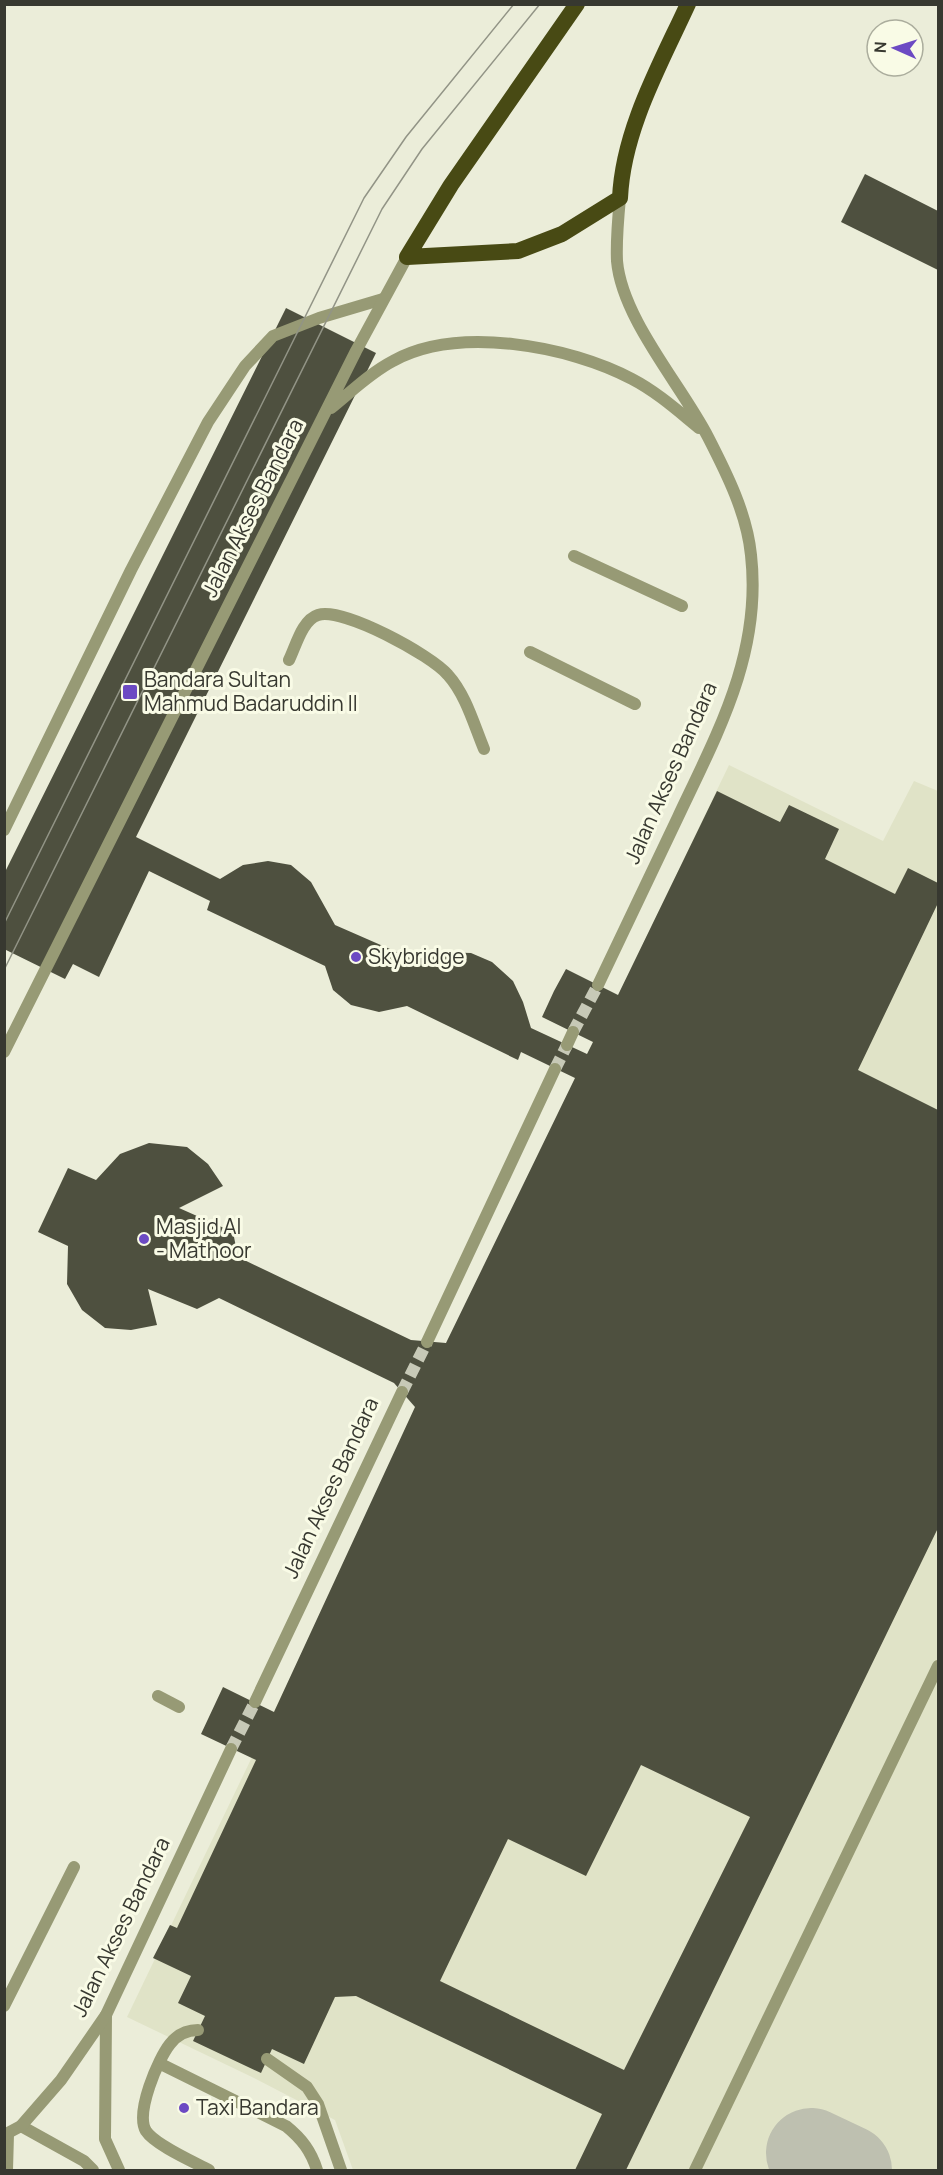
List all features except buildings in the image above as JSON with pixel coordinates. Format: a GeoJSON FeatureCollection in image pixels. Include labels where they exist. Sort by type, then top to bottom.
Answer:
{"type":"FeatureCollection","features":[{"type":"Feature","properties":{"kind":"highway","name":"Jalan Akses Bandara"},"geometry":{"type":"LineString","coordinates":[[407,257],[451,185],[576,4]]}},
{"type":"Feature","properties":{"kind":"highway","name":"Jalan Akses Bandara"},"geometry":{"type":"LineString","coordinates":[[620,198],[621,181],[635,125],[688,4]]}},
{"type":"Feature","properties":{"kind":"highway"},"geometry":{"type":"LineString","coordinates":[[407,257],[518,251],[562,234],[620,198]]}},
{"type":"Feature","properties":{"kind":"street","name":"Jalan Akses Bandara"},"geometry":{"type":"LineString","coordinates":[[598,985],[729,709],[751,633],[751,554],[736,494],[707,435],[643,332],[628,297],[617,263],[620,198]]}},
{"type":"Feature","properties":{"kind":"street","name":"Jalan Akses Bandara"},"geometry":{"type":"LineString","coordinates":[[4,1052],[327,410],[407,257]]}},
{"type":"Feature","properties":{"kind":"street"},"geometry":{"type":"LineString","coordinates":[[4,830],[130,570],[208,422],[245,366],[273,336],[320,318],[384,299]]}},
{"type":"Feature","properties":{"kind":"street"},"geometry":{"type":"LineString","coordinates":[[327,410],[393,360],[417,351],[465,344],[503,343],[538,346],[573,355],[614,371],[659,396],[707,435]]}},
{"type":"Feature","properties":{"kind":"street"},"geometry":{"type":"LineString","coordinates":[[574,556],[682,606]]}},
{"type":"Feature","properties":{"kind":"street"},"geometry":{"type":"LineString","coordinates":[[289,660],[306,623],[317,615],[323,614],[352,620],[417,649],[448,675],[468,708],[484,749]]}},
{"type":"Feature","properties":{"kind":"street"},"geometry":{"type":"LineString","coordinates":[[530,652],[635,704]]}},
{"type":"Feature","properties":{"kind":"street"},"geometry":{"type":"LineString","coordinates":[[567,1045],[573,1032]]}},
{"type":"Feature","properties":{"kind":"street"},"geometry":{"type":"LineString","coordinates":[[427,1342],[555,1069]]}},
{"type":"Feature","properties":{"kind":"street","name":"Jalan Akses Bandara"},"geometry":{"type":"LineString","coordinates":[[255,1702],[402,1392]]}},
{"type":"Feature","properties":{"kind":"street"},"geometry":{"type":"LineString","coordinates":[[694,2170],[939,1666]]}},
{"type":"Feature","properties":{"kind":"street"},"geometry":{"type":"LineString","coordinates":[[158,1696],[179,1707]]}},
{"type":"Feature","properties":{"kind":"street","name":"Jalan Akses Bandara"},"geometry":{"type":"LineString","coordinates":[[6,2135],[21,2126],[61,2080],[106,2015],[231,1749]]}},
{"type":"Feature","properties":{"kind":"street"},"geometry":{"type":"LineString","coordinates":[[4,2006],[74,1867]]}},
{"type":"Feature","properties":{"kind":"street"},"geometry":{"type":"LineString","coordinates":[[106,2015],[105,2139],[119,2170]]}},
{"type":"Feature","properties":{"kind":"street"},"geometry":{"type":"LineString","coordinates":[[198,2030],[189,2030],[171,2043],[159,2063],[143,2111],[147,2132],[209,2170]]}},
{"type":"Feature","properties":{"kind":"street"},"geometry":{"type":"LineString","coordinates":[[267,2059],[308,2087],[318,2104],[341,2170]]}},
{"type":"Feature","properties":{"kind":"street"},"geometry":{"type":"LineString","coordinates":[[159,2063],[286,2126],[301,2137],[312,2154],[317,2170]]}},
{"type":"Feature","properties":{"kind":"street"},"geometry":{"type":"LineString","coordinates":[[21,2126],[84,2161],[93,2170]]}},
{"type":"Feature","properties":{"kind":"street"},"geometry":{"type":"LineString","coordinates":[[6,2135],[8,2170]]}},
{"type":"Feature","properties":{"kind":"shaded area"},"geometry":{"type":"Polygon","coordinates":[[[729,765],[883,841],[914,781],[938,791],[938,2170],[353,2170],[335,2120],[127,2017],[729,765]]]}},
{"type":"Feature","properties":{"kind":"taxiway"},"geometry":{"type":"LineString","coordinates":[[811,2153],[847,2170]]}},
{"type":"Feature","properties":{"kind":"tunnel"},"geometry":{"type":"LineString","coordinates":[[573,1032],[598,985]]}},
{"type":"Feature","properties":{"kind":"tunnel"},"geometry":{"type":"LineString","coordinates":[[555,1069],[567,1045]]}},
{"type":"Feature","properties":{"kind":"tunnel"},"geometry":{"type":"LineString","coordinates":[[402,1392],[427,1342]]}},
{"type":"Feature","properties":{"kind":"tunnel"},"geometry":{"type":"LineString","coordinates":[[231,1749],[255,1702]]}},
{"type":"Feature","properties":{"kind":"tram line"},"geometry":{"type":"LineString","coordinates":[[4,924],[364,198],[406,137],[514,4]]}},
{"type":"Feature","properties":{"kind":"tram line"},"geometry":{"type":"LineString","coordinates":[[4,970],[382,209],[422,149],[540,4]]}},
{"type":"Feature","properties":{"kind":"place","name":"Bandara Sultan Mahmud Badaruddin II"},"geometry":{"type":"Point","coordinates":[130,692]}},
{"type":"Feature","properties":{"kind":"place","name":"Skybridge"},"geometry":{"type":"Point","coordinates":[356,957]}},
{"type":"Feature","properties":{"kind":"place","name":"Masjid Al - Mathoor"},"geometry":{"type":"Point","coordinates":[144,1239]}},
{"type":"Feature","properties":{"kind":"place","name":"Taxi Bandara"},"geometry":{"type":"Point","coordinates":[184,2108]}}]}
